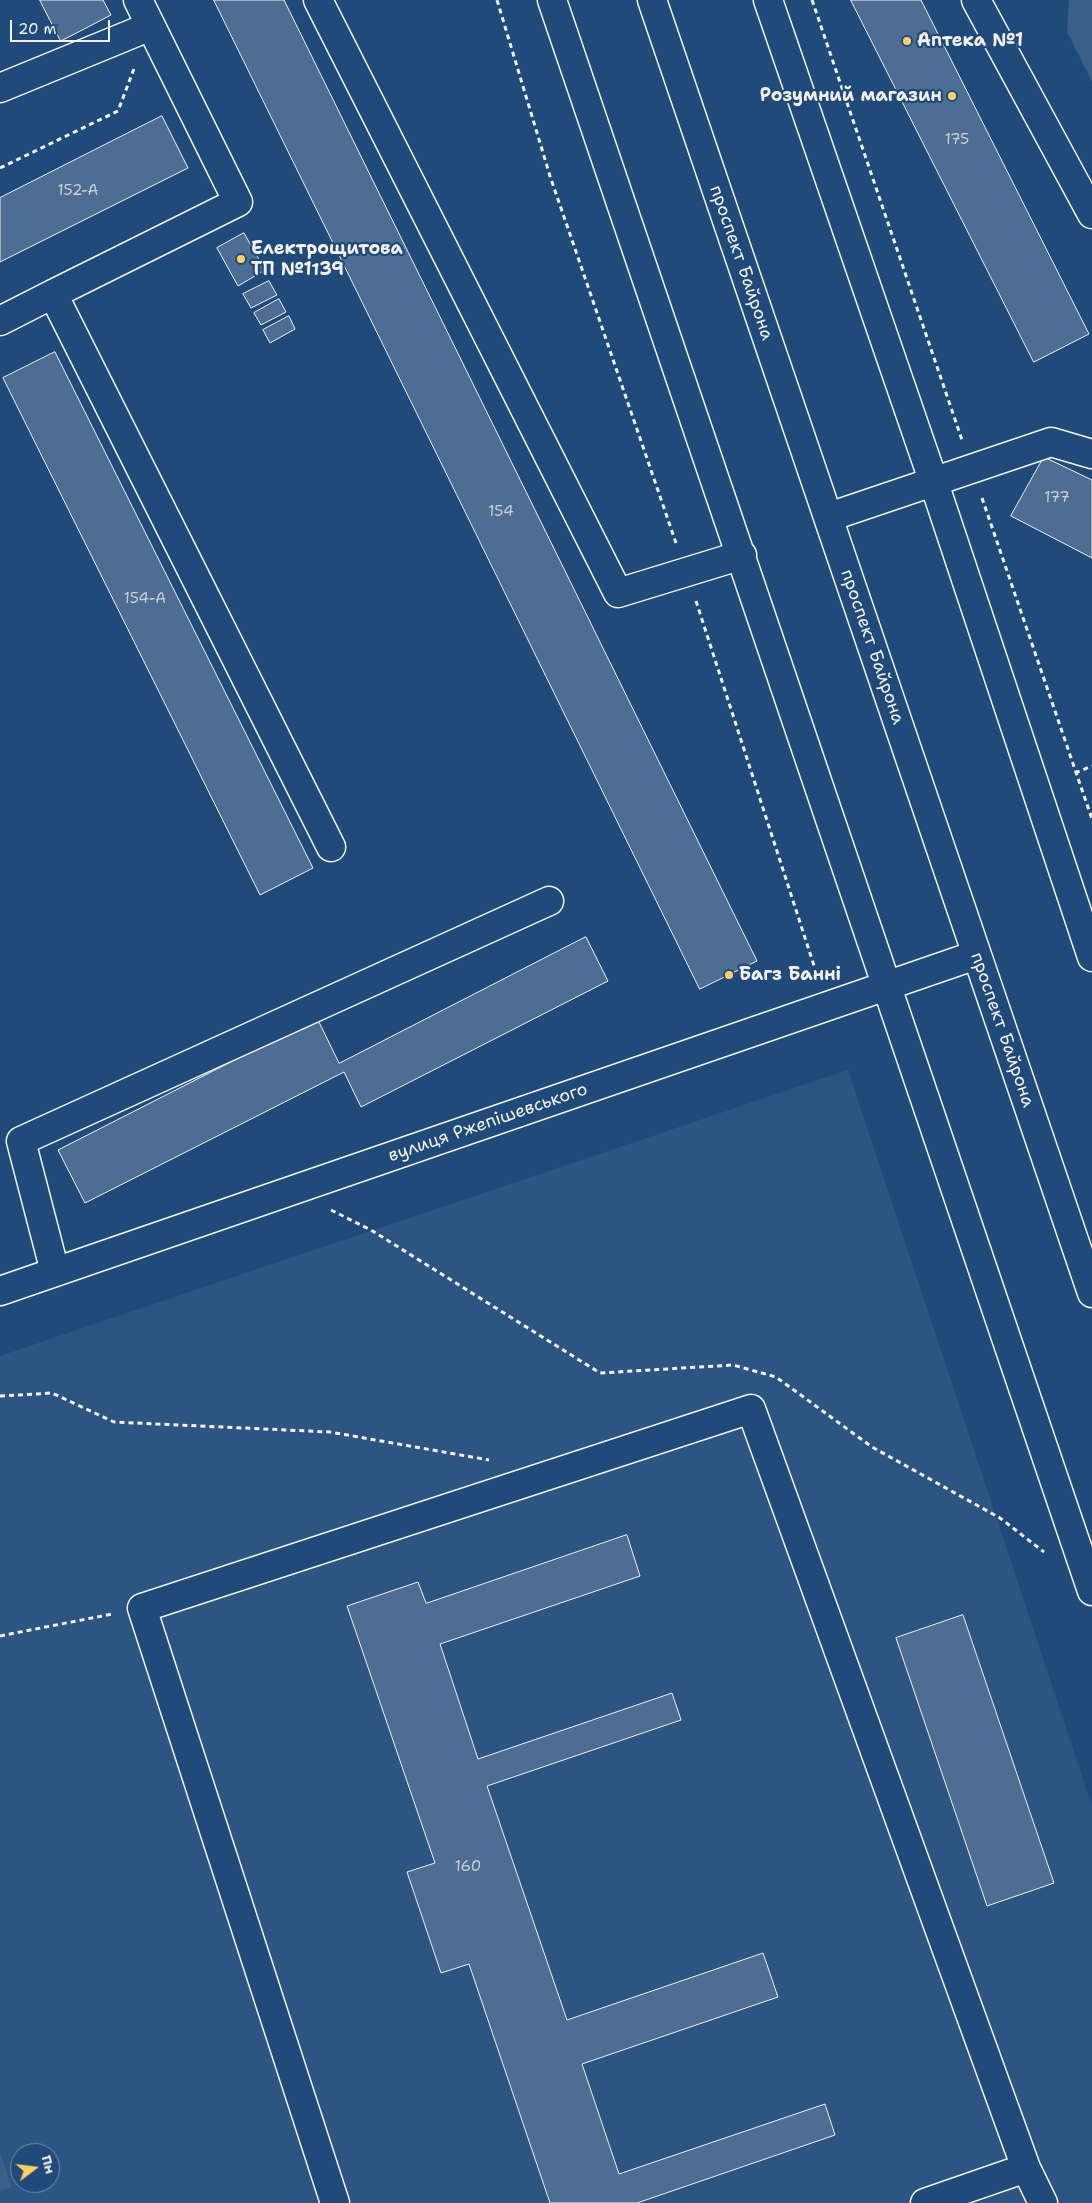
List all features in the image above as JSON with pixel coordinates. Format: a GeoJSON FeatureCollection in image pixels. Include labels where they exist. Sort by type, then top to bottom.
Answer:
{"type":"FeatureCollection","features":[{"type":"Feature","properties":{"kind":"main road"},"geometry":{"type":"LineString","coordinates":[[0,321],[238,202],[138,0]]}},
{"type":"Feature","properties":{"kind":"main road"},"geometry":{"type":"LineString","coordinates":[[318,0],[618,593],[742,555]]}},
{"type":"Feature","properties":{"kind":"main road"},"geometry":{"type":"LineString","coordinates":[[552,0],[742,555],[1092,1591]]}},
{"type":"Feature","properties":{"kind":"main road","name":"проспект Байрона"},"geometry":{"type":"LineString","coordinates":[[652,0],[1092,1293]]}},
{"type":"Feature","properties":{"kind":"main road"},"geometry":{"type":"LineString","coordinates":[[768,0],[933,480],[1092,958]]}},
{"type":"Feature","properties":{"kind":"main road"},"geometry":{"type":"LineString","coordinates":[[976,0],[1092,214]]}},
{"type":"Feature","properties":{"kind":"main road"},"geometry":{"type":"LineString","coordinates":[[0,88],[151,26]]}},
{"type":"Feature","properties":{"kind":"main road"},"geometry":{"type":"LineString","coordinates":[[53,294],[331,848]]}},
{"type":"Feature","properties":{"kind":"main road"},"geometry":{"type":"LineString","coordinates":[[829,517],[933,480],[1051,442],[1090,449]]}},
{"type":"Feature","properties":{"kind":"main road"},"geometry":{"type":"LineString","coordinates":[[54,1272],[20,1141],[549,901]]}},
{"type":"Feature","properties":{"kind":"main road","name":"вулиця Ржепішевського"},"geometry":{"type":"LineString","coordinates":[[0,1290],[976,954]]}},
{"type":"Feature","properties":{"kind":"main road"},"geometry":{"type":"LineString","coordinates":[[335,2203],[142,1608],[751,1409],[1026,2168],[1043,2203]]}},
{"type":"Feature","properties":{"kind":"main road"},"geometry":{"type":"LineString","coordinates":[[925,2203],[1026,2168]]}},
{"type":"Feature","properties":{"kind":"path"},"geometry":{"type":"LineString","coordinates":[[497,0],[550,176],[686,572],[821,987]]}},
{"type":"Feature","properties":{"kind":"path"},"geometry":{"type":"LineString","coordinates":[[812,0],[1092,819]]}},
{"type":"Feature","properties":{"kind":"path"},"geometry":{"type":"LineString","coordinates":[[0,168],[118,111],[151,26]]}},
{"type":"Feature","properties":{"kind":"path"},"geometry":{"type":"LineString","coordinates":[[1075,773],[1092,766]]}},
{"type":"Feature","properties":{"kind":"path"},"geometry":{"type":"LineString","coordinates":[[0,1396],[52,1393],[114,1422],[330,1432],[492,1461]]}},
{"type":"Feature","properties":{"kind":"path"},"geometry":{"type":"LineString","coordinates":[[0,1636],[142,1608]]}},
{"type":"Feature","properties":{"kind":"shaded area"},"geometry":{"type":"Polygon","coordinates":[[[1069,0],[1092,0],[1092,82],[1067,32],[1069,0]]]}},
{"type":"Feature","properties":{"kind":"shaded area"},"geometry":{"type":"Polygon","coordinates":[[[848,1070],[1092,1806],[1092,2203],[0,2203],[0,2192],[10,2188],[10,2193],[60,2193],[60,2143],[10,2143],[10,2181],[0,2152],[0,1356],[848,1070]]]}},
{"type":"Feature","properties":{"kind":"shaded area"},"geometry":{"type":"Polygon","coordinates":[[[0,2152],[10,2181],[10,2188],[0,2192],[0,2152]]]}},
{"type":"Feature","properties":{"kind":"building"},"geometry":{"type":"Polygon","coordinates":[[[40,0],[103,0],[111,15],[61,41],[40,0]]]}},
{"type":"Feature","properties":{"kind":"building"},"geometry":{"type":"Polygon","coordinates":[[[214,0],[284,0],[757,961],[700,989],[214,0]]]}},
{"type":"Feature","properties":{"kind":"building"},"geometry":{"type":"Polygon","coordinates":[[[851,0],[921,0],[1089,334],[1034,362],[851,0]]]}},
{"type":"Feature","properties":{"kind":"building"},"geometry":{"type":"Polygon","coordinates":[[[162,116],[188,168],[0,262],[0,198],[162,116]]]}},
{"type":"Feature","properties":{"kind":"building","name":"Електрощитова ТП №1139"},"geometry":{"type":"Polygon","coordinates":[[[244,233],[265,270],[238,286],[217,248],[244,233]]]}},
{"type":"Feature","properties":{"kind":"building"},"geometry":{"type":"Polygon","coordinates":[[[269,281],[277,295],[251,308],[243,294],[269,281]]]}},
{"type":"Feature","properties":{"kind":"building"},"geometry":{"type":"Polygon","coordinates":[[[279,299],[286,312],[261,325],[254,313],[279,299]]]}},
{"type":"Feature","properties":{"kind":"building"},"geometry":{"type":"Polygon","coordinates":[[[289,316],[295,329],[270,343],[263,330],[289,316]]]}},
{"type":"Feature","properties":{"kind":"building"},"geometry":{"type":"Polygon","coordinates":[[[55,352],[313,868],[260,895],[3,378],[55,352]]]}},
{"type":"Feature","properties":{"kind":"building"},"geometry":{"type":"Polygon","coordinates":[[[1044,457],[1092,480],[1092,558],[1011,516],[1044,457]]]}},
{"type":"Feature","properties":{"kind":"building"},"geometry":{"type":"Polygon","coordinates":[[[586,937],[608,981],[361,1107],[344,1072],[85,1203],[58,1150],[317,1018],[339,1063],[586,937]]]}},
{"type":"Feature","properties":{"kind":"building"},"geometry":{"type":"Polygon","coordinates":[[[627,1535],[640,1576],[440,1644],[478,1759],[672,1693],[681,1720],[487,1786],[567,2020],[763,1953],[778,1997],[582,2064],[619,2174],[825,2104],[835,2135],[637,2203],[550,2203],[469,1964],[441,1973],[407,1872],[435,1863],[347,1606],[418,1582],[426,1603],[627,1535]]]}},
{"type":"Feature","properties":{"kind":"building"},"geometry":{"type":"Polygon","coordinates":[[[963,1615],[1054,1883],[987,1906],[896,1638],[963,1615]]]}},
{"type":"Feature","properties":{"kind":"place","name":"Аптека №1"},"geometry":{"type":"Point","coordinates":[907,41]}},
{"type":"Feature","properties":{"kind":"place","name":"Розумний магазин"},"geometry":{"type":"Point","coordinates":[952,96]}},
{"type":"Feature","properties":{"kind":"place","name":"Електрощитова ТП №1139"},"geometry":{"type":"Point","coordinates":[241,259]}},
{"type":"Feature","properties":{"kind":"place","name":"Багз Банні"},"geometry":{"type":"Point","coordinates":[729,975]}}]}
